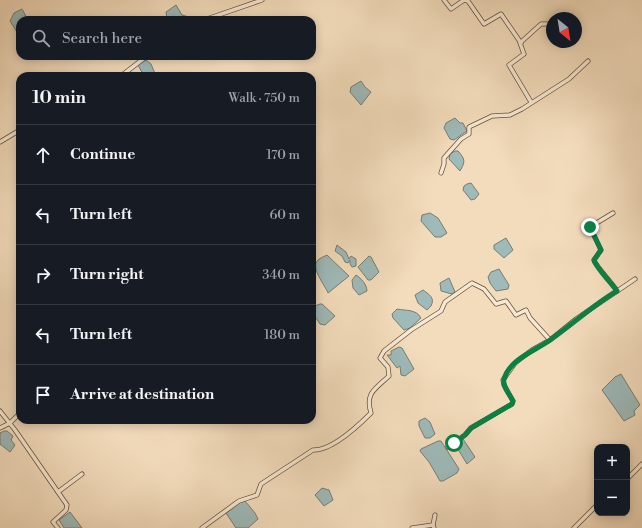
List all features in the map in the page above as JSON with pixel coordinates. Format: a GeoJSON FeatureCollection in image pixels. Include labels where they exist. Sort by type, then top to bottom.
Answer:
{"type":"FeatureCollection","features":[{"type":"Feature","properties":{"kind":"street"},"geometry":{"type":"LineString","coordinates":[[216,16],[262,0]]}},
{"type":"Feature","properties":{"kind":"street"},"geometry":{"type":"LineString","coordinates":[[444,0],[451,9],[464,0],[468,1],[484,24],[500,14],[521,43],[524,54],[512,62],[509,68],[531,102]]}},
{"type":"Feature","properties":{"kind":"street"},"geometry":{"type":"LineString","coordinates":[[521,43],[541,24],[546,24]]}},
{"type":"Feature","properties":{"kind":"street"},"geometry":{"type":"LineString","coordinates":[[126,72],[142,60]]}},
{"type":"Feature","properties":{"kind":"street"},"geometry":{"type":"LineString","coordinates":[[441,173],[444,158],[461,139],[469,134],[469,127],[498,114],[510,115],[569,79],[588,61]]}},
{"type":"Feature","properties":{"kind":"street"},"geometry":{"type":"LineString","coordinates":[[0,142],[16,132]]}},
{"type":"Feature","properties":{"kind":"street"},"geometry":{"type":"LineString","coordinates":[[613,213],[590,227],[601,250],[594,260],[595,264],[603,271],[617,291]]}},
{"type":"Feature","properties":{"kind":"street"},"geometry":{"type":"LineString","coordinates":[[448,447],[465,435],[471,428],[512,404],[513,401],[504,385],[503,380],[509,369],[532,350],[550,340],[576,319],[635,278]]}},
{"type":"Feature","properties":{"kind":"street"},"geometry":{"type":"LineString","coordinates":[[202,528],[239,501],[257,495],[261,484],[313,450],[321,450],[335,443],[371,414],[368,402],[371,393],[389,376],[388,367],[380,358],[384,351],[411,330],[441,311],[445,302],[472,283],[484,289],[496,304],[506,301],[516,315],[526,310],[530,318],[550,340]]}},
{"type":"Feature","properties":{"kind":"street"},"geometry":{"type":"LineString","coordinates":[[0,411],[67,505],[66,510],[53,522],[58,528]]}},
{"type":"Feature","properties":{"kind":"street"},"geometry":{"type":"LineString","coordinates":[[0,428],[10,423],[16,416]]}},
{"type":"Feature","properties":{"kind":"street"},"geometry":{"type":"LineString","coordinates":[[630,476],[642,464]]}},
{"type":"Feature","properties":{"kind":"street"},"geometry":{"type":"LineString","coordinates":[[58,492],[82,474]]}},
{"type":"Feature","properties":{"kind":"street"},"geometry":{"type":"LineString","coordinates":[[574,528],[594,508]]}},
{"type":"Feature","properties":{"kind":"street"},"geometry":{"type":"LineString","coordinates":[[412,528],[433,526],[435,515]]}},
{"type":"Feature","properties":{"kind":"water"},"geometry":{"type":"Polygon","coordinates":[[[176,5],[182,15],[186,16],[167,16],[166,12],[176,5]]]}},
{"type":"Feature","properties":{"kind":"water"},"geometry":{"type":"Polygon","coordinates":[[[22,9],[26,16],[16,16],[16,31],[10,21],[14,13],[22,9]]]}},
{"type":"Feature","properties":{"kind":"water"},"geometry":{"type":"Polygon","coordinates":[[[146,60],[151,64],[154,72],[142,72],[138,65],[146,60]]]}},
{"type":"Feature","properties":{"kind":"water"},"geometry":{"type":"Polygon","coordinates":[[[361,81],[371,92],[361,105],[350,92],[351,87],[361,81]]]}},
{"type":"Feature","properties":{"kind":"water"},"geometry":{"type":"Polygon","coordinates":[[[455,118],[460,123],[463,123],[467,131],[454,140],[450,139],[444,128],[446,123],[455,118]]]}},
{"type":"Feature","properties":{"kind":"water"},"geometry":{"type":"Polygon","coordinates":[[[458,151],[464,161],[460,171],[449,159],[450,154],[458,151]]]}},
{"type":"Feature","properties":{"kind":"water"},"geometry":{"type":"Polygon","coordinates":[[[471,183],[479,194],[475,199],[471,200],[463,190],[464,186],[471,183]]]}},
{"type":"Feature","properties":{"kind":"water"},"geometry":{"type":"Polygon","coordinates":[[[430,213],[438,218],[447,233],[441,237],[435,237],[421,221],[422,215],[430,213]]]}},
{"type":"Feature","properties":{"kind":"water"},"geometry":{"type":"Polygon","coordinates":[[[506,238],[513,250],[504,258],[494,249],[494,245],[506,238]]]}},
{"type":"Feature","properties":{"kind":"water"},"geometry":{"type":"Polygon","coordinates":[[[337,245],[346,252],[349,259],[351,256],[356,259],[356,266],[352,267],[350,260],[348,263],[345,262],[342,256],[335,251],[337,245]]]}},
{"type":"Feature","properties":{"kind":"water"},"geometry":{"type":"Polygon","coordinates":[[[327,255],[349,276],[328,293],[316,267],[318,260],[327,255]]]}},
{"type":"Feature","properties":{"kind":"water"},"geometry":{"type":"Polygon","coordinates":[[[369,256],[379,272],[371,280],[368,280],[358,267],[369,256]]]}},
{"type":"Feature","properties":{"kind":"water"},"geometry":{"type":"Polygon","coordinates":[[[499,269],[509,285],[508,289],[496,291],[490,283],[488,277],[491,272],[499,269]]]}},
{"type":"Feature","properties":{"kind":"water"},"geometry":{"type":"Polygon","coordinates":[[[356,275],[360,278],[367,289],[367,291],[359,295],[353,288],[352,280],[356,275]]]}},
{"type":"Feature","properties":{"kind":"water"},"geometry":{"type":"Polygon","coordinates":[[[449,278],[455,292],[452,294],[441,291],[440,283],[449,278]]]}},
{"type":"Feature","properties":{"kind":"water"},"geometry":{"type":"Polygon","coordinates":[[[423,290],[430,295],[432,299],[431,306],[427,310],[418,303],[415,295],[423,290]]]}},
{"type":"Feature","properties":{"kind":"water"},"geometry":{"type":"Polygon","coordinates":[[[322,304],[335,316],[325,325],[320,324],[316,318],[316,306],[322,304]]]}},
{"type":"Feature","properties":{"kind":"water"},"geometry":{"type":"Polygon","coordinates":[[[397,309],[417,313],[421,318],[410,328],[404,330],[393,318],[392,314],[397,309]]]}},
{"type":"Feature","properties":{"kind":"water"},"geometry":{"type":"Polygon","coordinates":[[[399,347],[402,348],[414,369],[405,376],[401,375],[400,366],[397,368],[387,355],[391,355],[391,351],[399,347]]]}},
{"type":"Feature","properties":{"kind":"water"},"geometry":{"type":"Polygon","coordinates":[[[621,374],[640,405],[634,411],[635,415],[624,421],[602,390],[615,377],[621,374]]]}},
{"type":"Feature","properties":{"kind":"water"},"geometry":{"type":"Polygon","coordinates":[[[425,418],[430,422],[435,434],[430,438],[425,438],[419,426],[419,421],[425,418]]]}},
{"type":"Feature","properties":{"kind":"water"},"geometry":{"type":"Polygon","coordinates":[[[7,431],[13,436],[11,440],[15,445],[10,452],[0,444],[0,433],[7,431]]]}},
{"type":"Feature","properties":{"kind":"water"},"geometry":{"type":"Polygon","coordinates":[[[463,439],[475,457],[467,464],[456,446],[456,443],[463,439]]]}},
{"type":"Feature","properties":{"kind":"water"},"geometry":{"type":"Polygon","coordinates":[[[441,441],[459,469],[457,473],[443,481],[440,481],[429,462],[420,451],[421,449],[441,441]]]}},
{"type":"Feature","properties":{"kind":"water"},"geometry":{"type":"Polygon","coordinates":[[[322,488],[329,490],[333,500],[324,506],[315,495],[322,488]]]}},
{"type":"Feature","properties":{"kind":"water"},"geometry":{"type":"Polygon","coordinates":[[[245,501],[258,519],[248,528],[236,528],[226,513],[238,503],[245,501]]]}},
{"type":"Feature","properties":{"kind":"water"},"geometry":{"type":"Polygon","coordinates":[[[70,512],[82,528],[64,528],[59,520],[70,512]]]}},
{"type":"Feature","properties":{"kind":"route"},"geometry":{"type":"LineString","coordinates":[[454,443],[465,435],[471,428],[514,402],[504,385],[503,380],[509,369],[515,363],[532,350],[550,340],[576,319],[617,291],[603,271],[595,264],[594,260],[599,255],[601,250],[590,227]]}}]}
